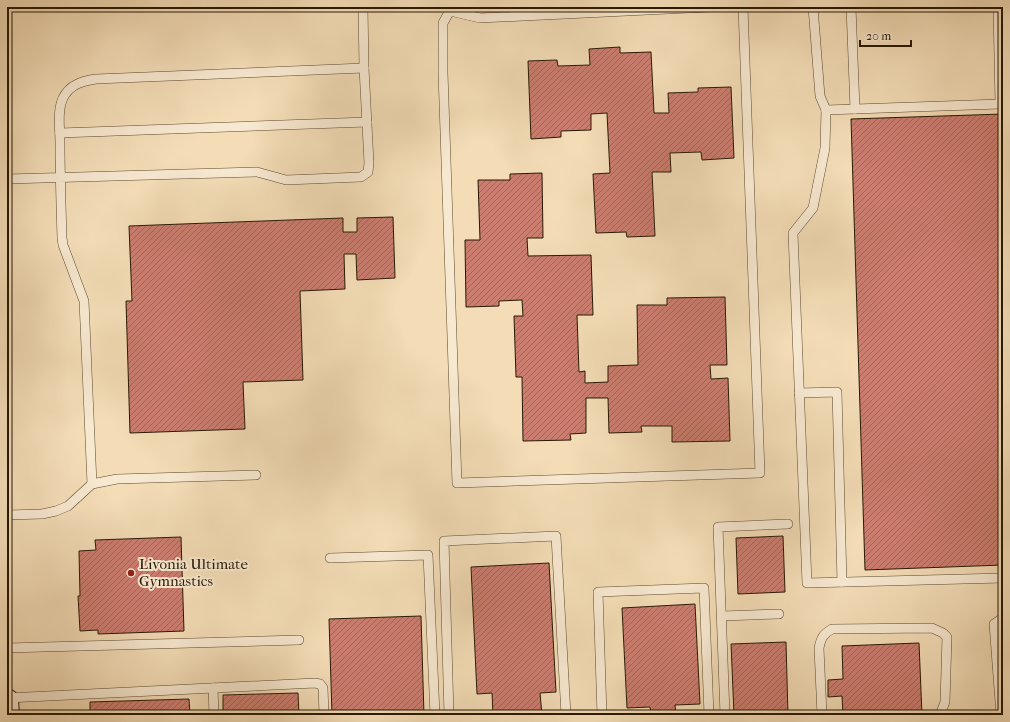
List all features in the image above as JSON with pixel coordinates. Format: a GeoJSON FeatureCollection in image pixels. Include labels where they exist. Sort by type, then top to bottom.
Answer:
{"type":"FeatureCollection","features":[{"type":"Feature","properties":{"kind":"street"},"geometry":{"type":"LineString","coordinates":[[7,699],[8,715]]}},
{"type":"Feature","properties":{"kind":"lane"},"geometry":{"type":"LineString","coordinates":[[7,179],[257,172],[286,180],[361,177],[368,172],[369,163],[364,68],[363,7]]}},
{"type":"Feature","properties":{"kind":"lane"},"geometry":{"type":"LineString","coordinates":[[708,7],[480,18],[451,9],[443,23],[443,73],[457,483],[760,473],[743,7]]}},
{"type":"Feature","properties":{"kind":"lane"},"geometry":{"type":"LineString","coordinates":[[813,7],[820,96],[826,110],[825,148],[813,208],[793,233],[807,583],[1003,578]]}},
{"type":"Feature","properties":{"kind":"lane"},"geometry":{"type":"LineString","coordinates":[[851,7],[855,109]]}},
{"type":"Feature","properties":{"kind":"lane"},"geometry":{"type":"LineString","coordinates":[[826,110],[1000,104],[998,7]]}},
{"type":"Feature","properties":{"kind":"lane"},"geometry":{"type":"LineString","coordinates":[[92,484],[84,301],[63,245],[60,178],[60,112],[64,97],[71,88],[80,82],[96,79],[364,68]]}},
{"type":"Feature","properties":{"kind":"lane"},"geometry":{"type":"LineString","coordinates":[[60,133],[367,122]]}},
{"type":"Feature","properties":{"kind":"lane"},"geometry":{"type":"LineString","coordinates":[[799,393],[837,392],[842,582]]}},
{"type":"Feature","properties":{"kind":"lane"},"geometry":{"type":"LineString","coordinates":[[7,515],[42,514],[56,511],[68,506],[92,484],[117,479],[256,475]]}},
{"type":"Feature","properties":{"kind":"lane"},"geometry":{"type":"LineString","coordinates":[[725,715],[718,527],[788,524]]}},
{"type":"Feature","properties":{"kind":"lane"},"geometry":{"type":"LineString","coordinates":[[449,715],[444,541],[556,536],[566,715]]}},
{"type":"Feature","properties":{"kind":"lane"},"geometry":{"type":"LineString","coordinates":[[330,558],[428,555],[435,715]]}},
{"type":"Feature","properties":{"kind":"lane"},"geometry":{"type":"LineString","coordinates":[[602,715],[598,592],[704,588],[709,715]]}},
{"type":"Feature","properties":{"kind":"lane"},"geometry":{"type":"LineString","coordinates":[[722,616],[779,614]]}},
{"type":"Feature","properties":{"kind":"lane"},"geometry":{"type":"LineString","coordinates":[[1001,715],[994,624],[1003,618]]}},
{"type":"Feature","properties":{"kind":"lane"},"geometry":{"type":"LineString","coordinates":[[822,715],[819,648],[821,638],[825,633],[832,629],[932,628],[943,633],[947,637],[945,702],[940,715]]}},
{"type":"Feature","properties":{"kind":"lane"},"geometry":{"type":"LineString","coordinates":[[7,648],[299,640]]}},
{"type":"Feature","properties":{"kind":"lane"},"geometry":{"type":"LineString","coordinates":[[7,699],[315,683],[320,684],[323,688],[324,715]]}},
{"type":"Feature","properties":{"kind":"lane"},"geometry":{"type":"LineString","coordinates":[[213,688],[214,715]]}},
{"type":"Feature","properties":{"kind":"building"},"geometry":{"type":"Polygon","coordinates":[[[620,47],[620,53],[651,52],[654,113],[669,113],[668,93],[698,92],[698,88],[731,87],[734,158],[702,160],[701,152],[670,153],[671,172],[652,172],[655,236],[627,237],[626,232],[596,233],[593,174],[610,173],[607,113],[591,114],[591,130],[561,131],[561,137],[531,139],[528,61],[557,60],[558,66],[590,65],[589,49],[620,47]]]}},
{"type":"Feature","properties":{"kind":"building"},"geometry":{"type":"Polygon","coordinates":[[[1003,114],[1003,565],[865,570],[851,119],[1003,114]]]}},
{"type":"Feature","properties":{"kind":"building"},"geometry":{"type":"Polygon","coordinates":[[[542,173],[543,238],[527,238],[528,256],[591,255],[593,315],[577,315],[579,372],[585,371],[585,383],[608,382],[608,366],[638,365],[637,305],[667,305],[667,298],[725,297],[727,365],[710,365],[711,379],[728,378],[730,441],[672,442],[672,426],[641,426],[642,432],[609,433],[608,398],[586,398],[586,433],[570,434],[571,440],[523,441],[522,377],[516,377],[514,316],[523,316],[522,300],[499,301],[499,306],[466,307],[465,240],[480,240],[478,180],[510,180],[510,174],[542,173]]]}},
{"type":"Feature","properties":{"kind":"building"},"geometry":{"type":"Polygon","coordinates":[[[393,217],[395,278],[357,280],[356,254],[344,254],[345,289],[300,291],[303,380],[243,382],[245,429],[130,433],[126,301],[132,301],[129,226],[343,218],[343,232],[357,232],[357,218],[393,217]]]}},
{"type":"Feature","properties":{"kind":"building"},"geometry":{"type":"Polygon","coordinates":[[[783,536],[785,592],[738,594],[736,538],[783,536]]]}},
{"type":"Feature","properties":{"kind":"building","name":"Livonia Ultimate Gymnastics"},"geometry":{"type":"Polygon","coordinates":[[[181,537],[184,631],[98,634],[98,630],[80,631],[78,596],[80,596],[79,551],[96,550],[95,540],[181,537]]]}},
{"type":"Feature","properties":{"kind":"building"},"geometry":{"type":"Polygon","coordinates":[[[549,563],[556,692],[540,693],[542,715],[493,715],[492,693],[477,694],[471,567],[549,563]]]}},
{"type":"Feature","properties":{"kind":"building"},"geometry":{"type":"Polygon","coordinates":[[[695,604],[700,704],[675,705],[676,715],[651,715],[650,707],[627,708],[622,608],[695,604]]]}},
{"type":"Feature","properties":{"kind":"building"},"geometry":{"type":"Polygon","coordinates":[[[421,616],[424,715],[332,715],[329,619],[421,616]]]}},
{"type":"Feature","properties":{"kind":"building"},"geometry":{"type":"Polygon","coordinates":[[[786,642],[788,715],[734,715],[731,644],[786,642]]]}},
{"type":"Feature","properties":{"kind":"building"},"geometry":{"type":"Polygon","coordinates":[[[919,643],[922,715],[843,715],[842,696],[828,697],[828,680],[843,679],[842,646],[919,643]]]}},
{"type":"Feature","properties":{"kind":"building"},"geometry":{"type":"Polygon","coordinates":[[[298,693],[299,715],[223,715],[223,695],[298,693]]]}},
{"type":"Feature","properties":{"kind":"building"},"geometry":{"type":"Polygon","coordinates":[[[189,699],[190,715],[90,715],[90,702],[189,699]]]}},
{"type":"Feature","properties":{"kind":"place","name":"Livonia Ultimate Gymnastics"},"geometry":{"type":"Point","coordinates":[131,573]}}]}
